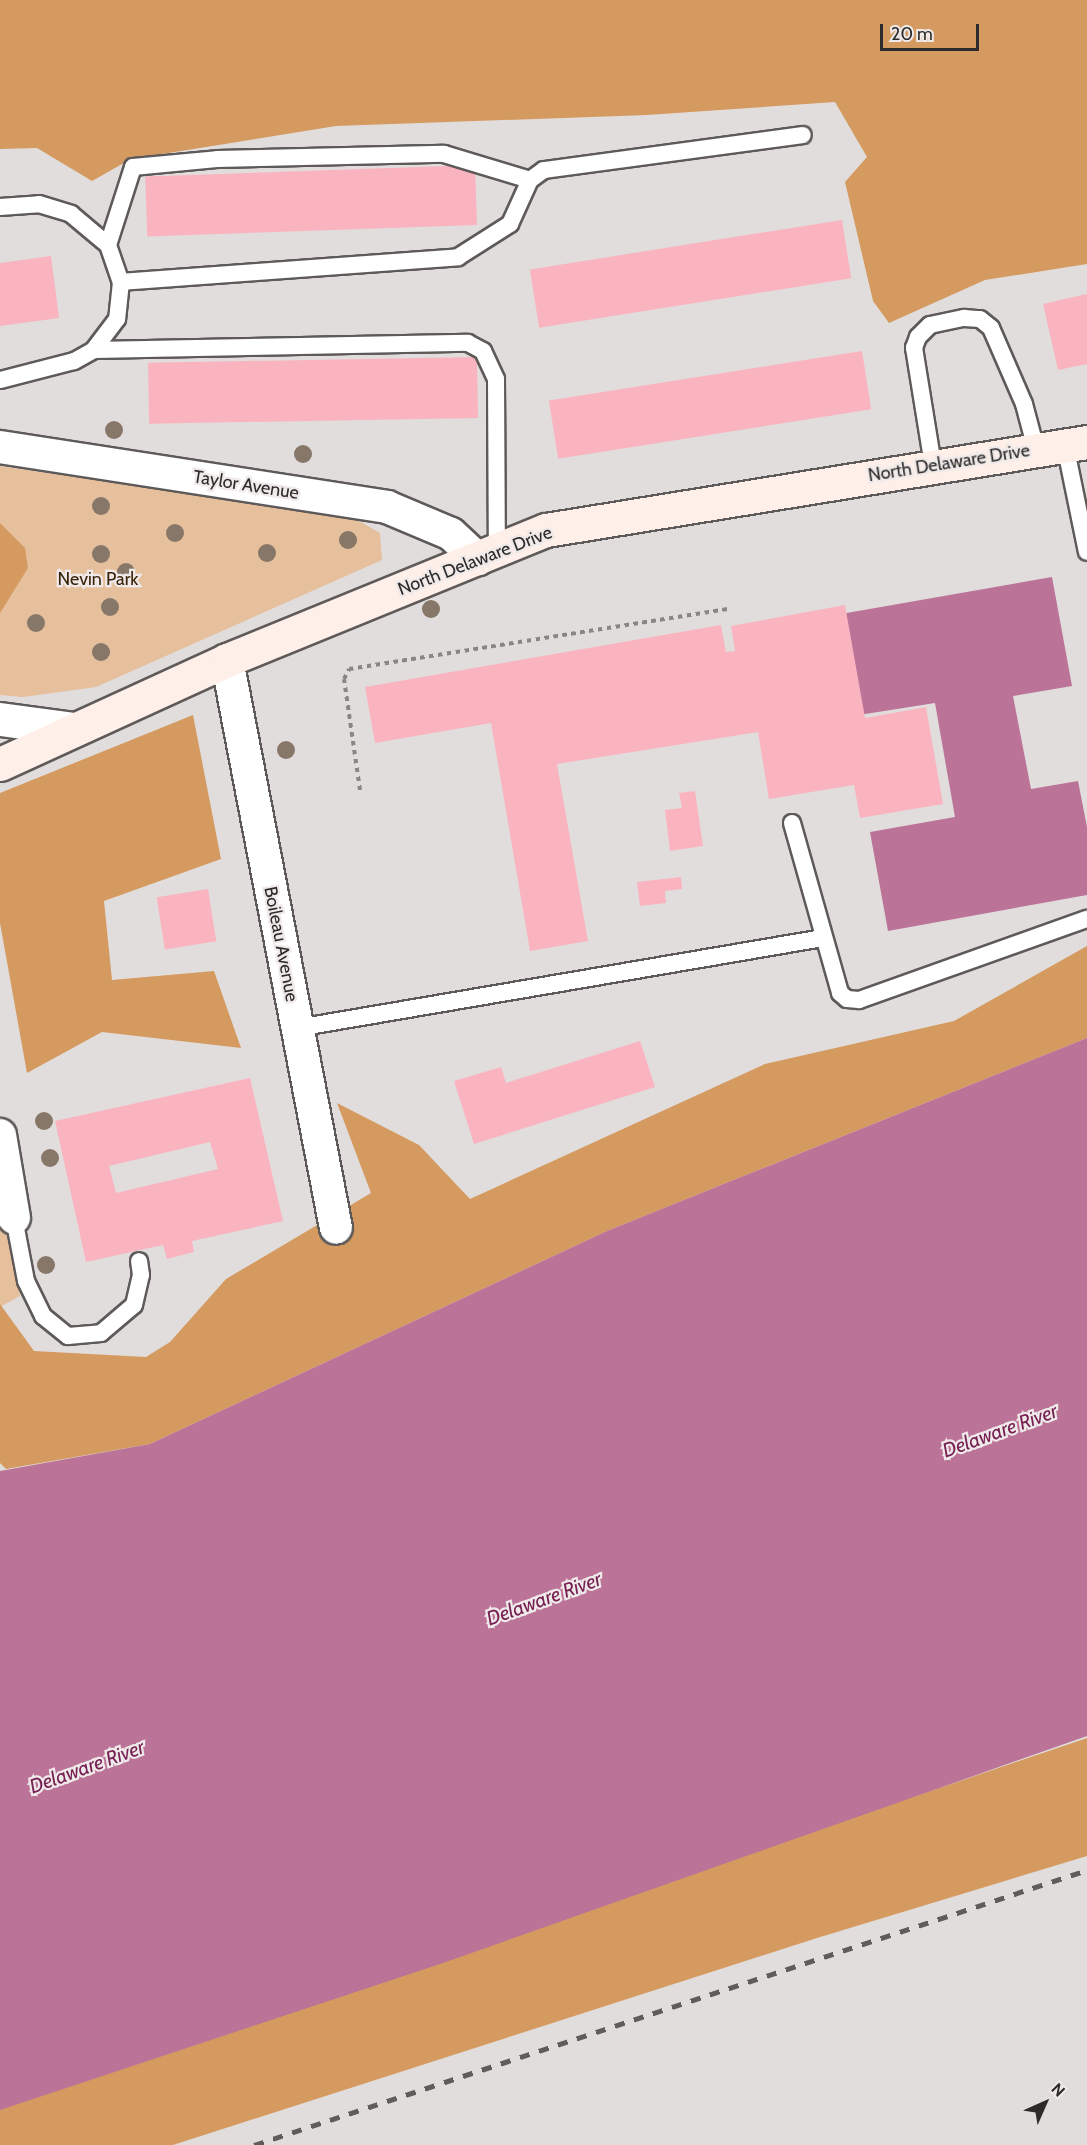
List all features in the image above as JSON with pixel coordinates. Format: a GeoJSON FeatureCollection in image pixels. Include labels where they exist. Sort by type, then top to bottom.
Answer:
{"type":"FeatureCollection","features":[{"type":"Feature","properties":{"kind":"main road","name":"North Delaware Drive"},"geometry":{"type":"LineString","coordinates":[[0,764],[227,660],[546,530],[1063,445]]}},
{"type":"Feature","properties":{"kind":"street","name":"Taylor Avenue"},"geometry":{"type":"LineString","coordinates":[[0,447],[387,507],[451,534],[487,555]]}},
{"type":"Feature","properties":{"kind":"street","name":"Boileau Avenue"},"geometry":{"type":"LineString","coordinates":[[227,660],[336,1227]]}},
{"type":"Feature","properties":{"kind":"street"},"geometry":{"type":"LineString","coordinates":[[0,719],[74,729]]}},
{"type":"Feature","properties":{"kind":"street"},"geometry":{"type":"LineString","coordinates":[[0,1135],[14,1218]]}},
{"type":"Feature","properties":{"kind":"lane"},"geometry":{"type":"LineString","coordinates":[[121,282],[458,256],[510,224],[530,180],[544,170],[803,135]]}},
{"type":"Feature","properties":{"kind":"lane"},"geometry":{"type":"LineString","coordinates":[[108,245],[133,167],[217,159],[444,154],[530,180]]}},
{"type":"Feature","properties":{"kind":"lane"},"geometry":{"type":"LineString","coordinates":[[0,207],[39,204],[71,214],[108,245],[121,282],[117,318],[94,350],[74,361],[0,380]]}},
{"type":"Feature","properties":{"kind":"lane"},"geometry":{"type":"LineString","coordinates":[[933,465],[914,348],[918,337],[930,325],[964,318],[980,319],[991,328],[1024,404],[1063,445],[1087,552]]}},
{"type":"Feature","properties":{"kind":"lane"},"geometry":{"type":"LineString","coordinates":[[94,350],[468,343],[483,351],[496,379],[487,555]]}},
{"type":"Feature","properties":{"kind":"lane"},"geometry":{"type":"LineString","coordinates":[[792,823],[840,993],[859,1000],[1087,919]]}},
{"type":"Feature","properties":{"kind":"lane"},"geometry":{"type":"LineString","coordinates":[[297,1028],[823,938]]}},
{"type":"Feature","properties":{"kind":"lane"},"geometry":{"type":"LineString","coordinates":[[14,1218],[26,1281],[43,1316],[68,1336],[101,1332],[134,1305],[141,1275],[139,1261]]}},
{"type":"Feature","properties":{"kind":"path"},"geometry":{"type":"LineString","coordinates":[[360,790],[344,679],[349,669],[729,609]]}},
{"type":"Feature","properties":{"kind":"green space","name":"Nevin Park"},"geometry":{"type":"Polygon","coordinates":[[[0,466],[354,518],[380,533],[382,560],[96,687],[23,697],[0,695],[0,466]]]}},
{"type":"Feature","properties":{"kind":"green space"},"geometry":{"type":"Polygon","coordinates":[[[0,1142],[20,1296],[0,1307],[0,1142]]]}},
{"type":"Feature","properties":{"kind":"shaded area"},"geometry":{"type":"Polygon","coordinates":[[[0,0],[1087,0],[1087,264],[985,280],[889,323],[873,301],[845,182],[867,157],[835,102],[647,115],[336,126],[131,159],[92,181],[37,148],[0,149],[0,0]]]}},
{"type":"Feature","properties":{"kind":"shaded area"},"geometry":{"type":"Polygon","coordinates":[[[0,523],[25,548],[28,568],[0,613],[0,523]]]}},
{"type":"Feature","properties":{"kind":"shaded area"},"geometry":{"type":"Polygon","coordinates":[[[193,715],[221,859],[104,901],[112,980],[214,971],[241,1048],[102,1032],[27,1073],[0,923],[0,793],[193,715]]]}},
{"type":"Feature","properties":{"kind":"shaded area"},"geometry":{"type":"Polygon","coordinates":[[[1087,946],[1087,1038],[607,1231],[150,1444],[6,1469],[0,1463],[0,1304],[34,1351],[146,1357],[170,1342],[226,1279],[371,1193],[337,1103],[419,1145],[470,1199],[765,1064],[954,1021],[1087,946]]]}},
{"type":"Feature","properties":{"kind":"shaded area"},"geometry":{"type":"Polygon","coordinates":[[[1087,1738],[1087,1856],[817,1938],[173,2145],[0,2145],[0,2106],[1087,1738]]]}},
{"type":"Feature","properties":{"kind":"water"},"geometry":{"type":"Polygon","coordinates":[[[1052,577],[1072,686],[1013,696],[1031,789],[1078,781],[1087,827],[1087,895],[888,931],[870,832],[955,817],[935,703],[859,715],[841,614],[1052,577]]]}},
{"type":"Feature","properties":{"kind":"water","name":"Delaware River"},"geometry":{"type":"Polygon","coordinates":[[[1087,1038],[1087,1736],[443,1963],[0,2110],[0,1471],[150,1444],[607,1231],[1087,1038]]]}},
{"type":"Feature","properties":{"kind":"building"},"geometry":{"type":"Polygon","coordinates":[[[475,165],[477,225],[147,236],[145,177],[475,165]]]}},
{"type":"Feature","properties":{"kind":"building"},"geometry":{"type":"Polygon","coordinates":[[[842,220],[851,278],[539,328],[530,269],[842,220]]]}},
{"type":"Feature","properties":{"kind":"building"},"geometry":{"type":"Polygon","coordinates":[[[51,256],[59,318],[0,326],[0,263],[51,256]]]}},
{"type":"Feature","properties":{"kind":"building"},"geometry":{"type":"Polygon","coordinates":[[[1087,294],[1087,364],[1058,370],[1043,304],[1087,294]]]}},
{"type":"Feature","properties":{"kind":"building"},"geometry":{"type":"Polygon","coordinates":[[[862,351],[871,409],[558,459],[549,401],[862,351]]]}},
{"type":"Feature","properties":{"kind":"building"},"geometry":{"type":"Polygon","coordinates":[[[477,357],[478,418],[149,424],[148,363],[477,357]]]}},
{"type":"Feature","properties":{"kind":"building"},"geometry":{"type":"Polygon","coordinates":[[[845,605],[865,718],[926,707],[943,804],[860,818],[854,785],[769,799],[758,732],[557,764],[588,941],[530,951],[491,723],[375,743],[365,687],[721,625],[726,652],[735,651],[731,626],[845,605]]]}},
{"type":"Feature","properties":{"kind":"building"},"geometry":{"type":"Polygon","coordinates":[[[695,791],[703,846],[670,851],[665,810],[682,808],[679,793],[695,791]]]}},
{"type":"Feature","properties":{"kind":"building"},"geometry":{"type":"Polygon","coordinates":[[[681,877],[682,889],[665,891],[666,903],[640,906],[637,882],[681,877]]]}},
{"type":"Feature","properties":{"kind":"building"},"geometry":{"type":"Polygon","coordinates":[[[208,889],[216,941],[165,949],[157,897],[208,889]]]}},
{"type":"Feature","properties":{"kind":"building"},"geometry":{"type":"Polygon","coordinates":[[[640,1041],[655,1087],[474,1144],[454,1081],[501,1067],[506,1083],[640,1041]]]}},
{"type":"Feature","properties":{"kind":"building"},"geometry":{"type":"Polygon","coordinates":[[[250,1078],[283,1221],[192,1241],[194,1252],[167,1259],[163,1245],[86,1262],[55,1121],[250,1078]],[[210,1142],[109,1166],[116,1193],[218,1169],[210,1142]]]}},
{"type":"Feature","properties":{"kind":"railway"},"geometry":{"type":"LineString","coordinates":[[254,2145],[1087,1870]]}}]}
